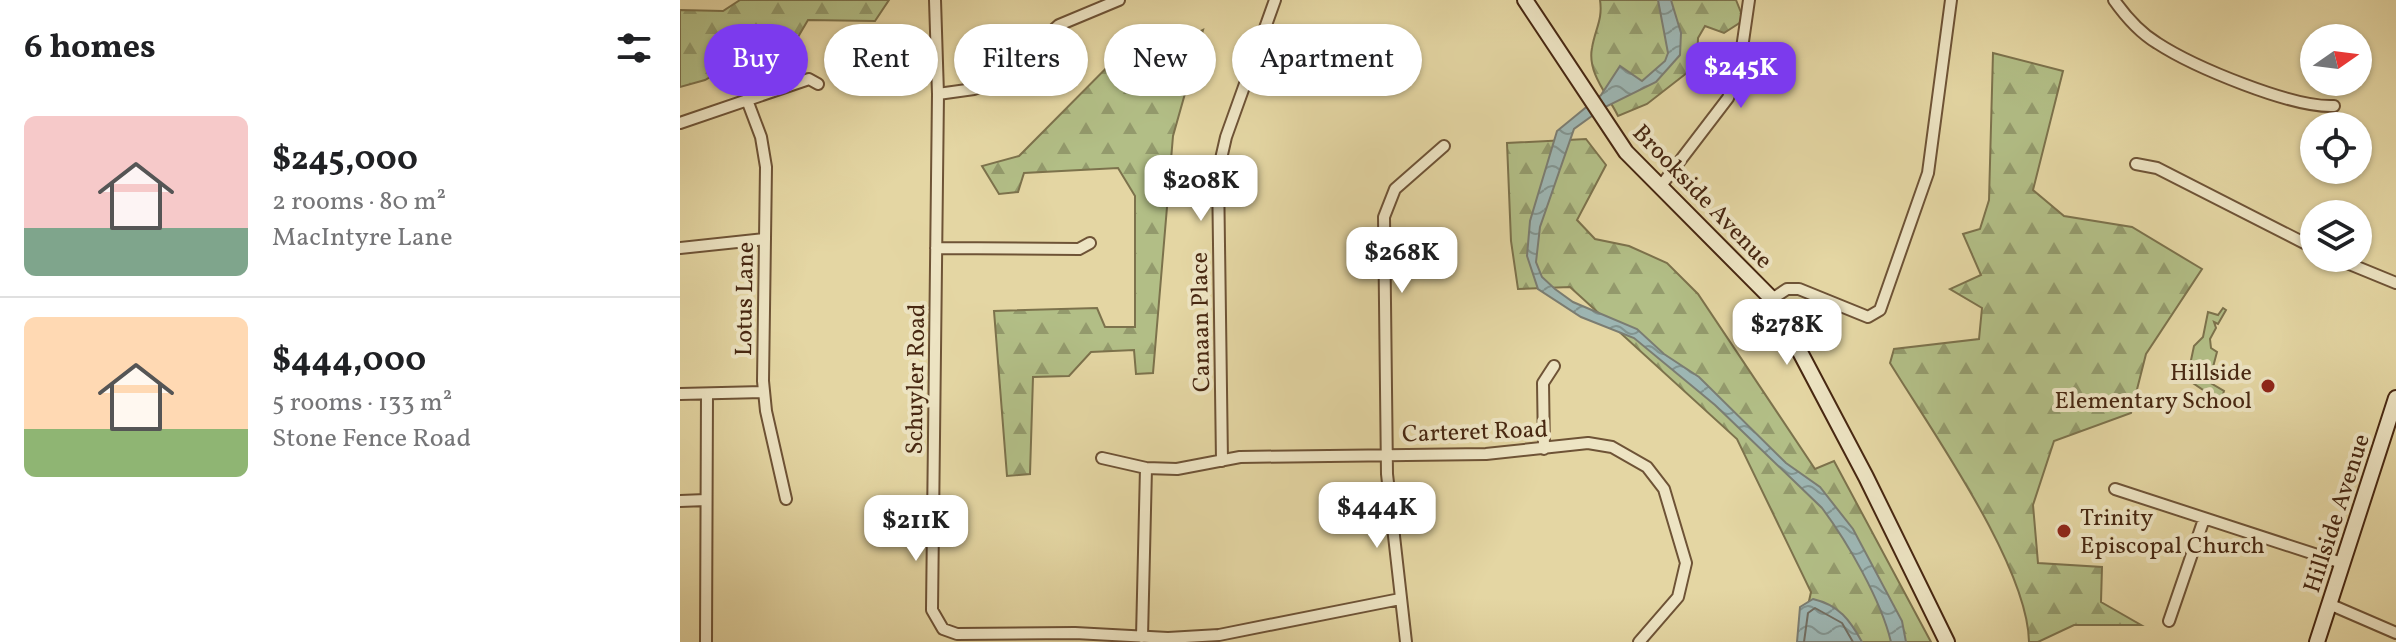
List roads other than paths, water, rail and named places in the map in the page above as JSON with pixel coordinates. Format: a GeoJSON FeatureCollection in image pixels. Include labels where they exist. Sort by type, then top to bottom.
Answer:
{"type":"FeatureCollection","features":[{"type":"Feature","properties":{"kind":"street","name":"Schuyler Road"},"geometry":{"type":"LineString","coordinates":[[935,0],[936,24]]}},
{"type":"Feature","properties":{"kind":"street"},"geometry":{"type":"LineString","coordinates":[[938,94],[974,89],[999,79],[1059,25],[1119,0]]}},
{"type":"Feature","properties":{"kind":"street","name":"Canaan Place"},"geometry":{"type":"LineString","coordinates":[[1222,461],[1218,172],[1226,137],[1275,0]]}},
{"type":"Feature","properties":{"kind":"street","name":"Brookside Avenue"},"geometry":{"type":"LineString","coordinates":[[1525,0],[1626,152],[1772,299],[1866,477],[1947,642]]}},
{"type":"Feature","properties":{"kind":"street"},"geometry":{"type":"LineString","coordinates":[[1660,187],[1728,98],[1739,69],[1749,0]]}},
{"type":"Feature","properties":{"kind":"street"},"geometry":{"type":"LineString","coordinates":[[1772,299],[1787,289],[1799,289],[1868,317],[1880,310],[1928,173],[1951,0]]}},
{"type":"Feature","properties":{"kind":"street"},"geometry":{"type":"LineString","coordinates":[[2114,0],[2138,29],[2172,52],[2277,97],[2314,107],[2334,106]]}},
{"type":"Feature","properties":{"kind":"street"},"geometry":{"type":"LineString","coordinates":[[680,123],[809,79],[818,84]]}},
{"type":"Feature","properties":{"kind":"street","name":"Schuyler Road"},"geometry":{"type":"LineString","coordinates":[[938,96],[932,610],[937,623],[949,632],[1008,638],[1219,638],[1400,599]]}},
{"type":"Feature","properties":{"kind":"street","name":"Lotus Lane"},"geometry":{"type":"LineString","coordinates":[[747,100],[765,152],[763,392],[786,499]]}},
{"type":"Feature","properties":{"kind":"street"},"geometry":{"type":"LineString","coordinates":[[1406,642],[1386,454],[1386,208],[1395,189],[1444,146]]}},
{"type":"Feature","properties":{"kind":"street"},"geometry":{"type":"LineString","coordinates":[[2136,164],[2157,168],[2300,241]]}},
{"type":"Feature","properties":{"kind":"street"},"geometry":{"type":"LineString","coordinates":[[680,248],[765,239]]}},
{"type":"Feature","properties":{"kind":"street"},"geometry":{"type":"LineString","coordinates":[[936,248],[1079,249],[1090,243]]}},
{"type":"Feature","properties":{"kind":"street"},"geometry":{"type":"LineString","coordinates":[[2369,272],[2396,283]]}},
{"type":"Feature","properties":{"kind":"street"},"geometry":{"type":"LineString","coordinates":[[1544,449],[1543,383],[1554,366]]}},
{"type":"Feature","properties":{"kind":"street"},"geometry":{"type":"LineString","coordinates":[[680,394],[763,392]]}},
{"type":"Feature","properties":{"kind":"street"},"geometry":{"type":"LineString","coordinates":[[706,642],[707,394]]}},
{"type":"Feature","properties":{"kind":"street","name":"Hillside Avenue"},"geometry":{"type":"LineString","coordinates":[[2317,642],[2396,398]]}},
{"type":"Feature","properties":{"kind":"street","name":"Carteret Road"},"geometry":{"type":"LineString","coordinates":[[1102,458],[1146,468],[1197,468],[1240,457],[1544,449],[1588,443],[1612,447],[1647,467],[1664,489],[1684,552],[1685,576],[1673,606],[1639,642]]}},
{"type":"Feature","properties":{"kind":"street"},"geometry":{"type":"LineString","coordinates":[[1142,637],[1146,468]]}},
{"type":"Feature","properties":{"kind":"street"},"geometry":{"type":"LineString","coordinates":[[2115,489],[2342,563]]}},
{"type":"Feature","properties":{"kind":"street"},"geometry":{"type":"LineString","coordinates":[[680,501],[706,500]]}},
{"type":"Feature","properties":{"kind":"street"},"geometry":{"type":"LineString","coordinates":[[2169,621],[2204,519]]}},
{"type":"Feature","properties":{"kind":"street"},"geometry":{"type":"LineString","coordinates":[[2329,604],[2396,633]]}},
{"type":"Feature","properties":{"kind":"water"},"geometry":{"type":"Polygon","coordinates":[[[1658,0],[1671,0],[1681,33],[1680,55],[1656,82],[1603,108],[1574,129],[1540,227],[1536,262],[1542,277],[1573,302],[1637,329],[1664,354],[1699,377],[1786,463],[1820,487],[1853,529],[1902,621],[1906,642],[1891,642],[1880,608],[1862,572],[1822,508],[1715,405],[1634,338],[1581,317],[1538,289],[1527,256],[1530,221],[1557,131],[1601,95],[1620,66],[1642,81],[1665,61],[1668,53],[1658,0]]]}},
{"type":"Feature","properties":{"kind":"water"},"geometry":{"type":"Polygon","coordinates":[[[1813,599],[1843,614],[1862,642],[1797,642],[1800,607],[1813,599]]]}},
{"type":"Feature","properties":{"kind":"place","name":"Hillside Elementary School"},"geometry":{"type":"Point","coordinates":[2268,386]}},
{"type":"Feature","properties":{"kind":"place","name":"Trinity Episcopal Church"},"geometry":{"type":"Point","coordinates":[2064,531]}}]}
